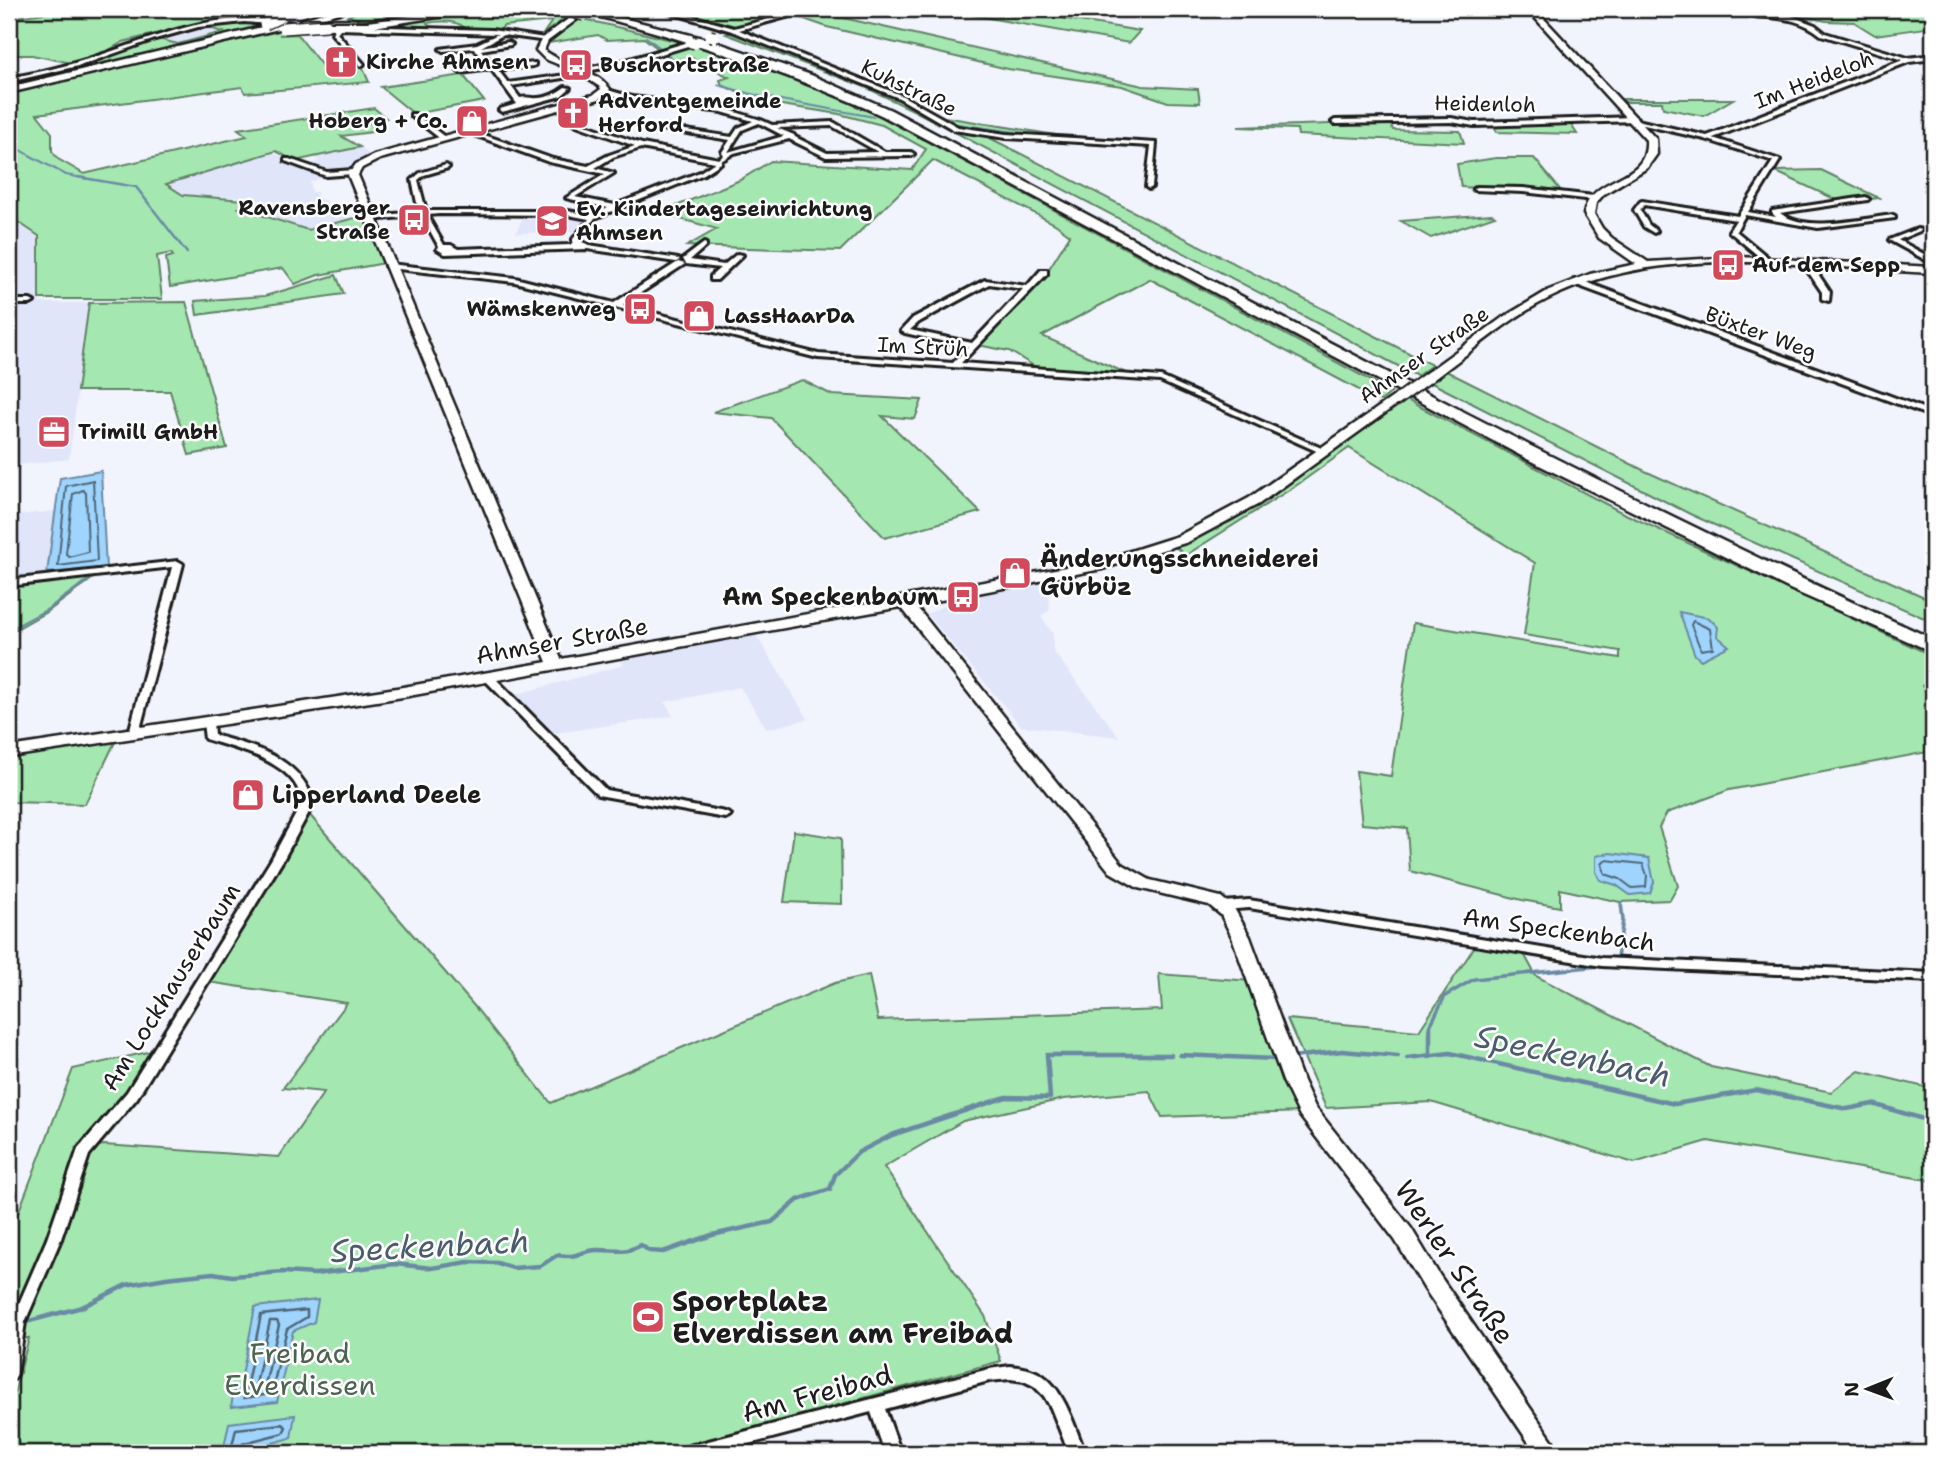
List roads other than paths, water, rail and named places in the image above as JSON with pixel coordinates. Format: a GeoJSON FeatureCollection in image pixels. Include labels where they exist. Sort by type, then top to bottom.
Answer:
{"type":"FeatureCollection","features":[{"type":"Feature","properties":{"kind":"highway"},"geometry":{"type":"LineString","coordinates":[[301,19],[334,9]]}},
{"type":"Feature","properties":{"kind":"highway"},"geometry":{"type":"LineString","coordinates":[[9,89],[56,75],[245,34],[278,21],[348,9]]}},
{"type":"Feature","properties":{"kind":"highway"},"geometry":{"type":"LineString","coordinates":[[348,9],[339,15],[340,19],[367,22],[456,9]]}},
{"type":"Feature","properties":{"kind":"highway"},"geometry":{"type":"LineString","coordinates":[[245,34],[278,21],[331,27],[367,25],[484,9]]}},
{"type":"Feature","properties":{"kind":"highway"},"geometry":{"type":"LineString","coordinates":[[550,9],[583,11]]}},
{"type":"Feature","properties":{"kind":"highway"},"geometry":{"type":"LineString","coordinates":[[559,9],[583,11],[710,38]]}},
{"type":"Feature","properties":{"kind":"highway"},"geometry":{"type":"LineString","coordinates":[[604,9],[773,57],[912,116],[1624,491],[1933,632]]}},
{"type":"Feature","properties":{"kind":"highway"},"geometry":{"type":"LineString","coordinates":[[626,9],[710,38],[887,113],[1545,464],[1751,565],[1933,646]]}},
{"type":"Feature","properties":{"kind":"main road"},"geometry":{"type":"LineString","coordinates":[[1531,9],[1651,138],[1653,156],[1643,168],[1594,198],[1590,215],[1598,231],[1647,266]]}},
{"type":"Feature","properties":{"kind":"main road"},"geometry":{"type":"LineString","coordinates":[[556,665],[369,218],[353,172],[377,157],[575,104],[604,92],[603,85],[580,70],[542,53],[540,48],[545,40],[583,11]]}},
{"type":"Feature","properties":{"kind":"main road","name":"Ahmser Straße"},"geometry":{"type":"LineString","coordinates":[[9,752],[488,677],[1102,565],[1172,544],[1230,516],[1536,302],[1577,282],[1647,266],[1700,262],[1768,262],[1933,270]]}},
{"type":"Feature","properties":{"kind":"main road"},"geometry":{"type":"LineString","coordinates":[[914,601],[1116,868],[1144,884],[1204,897],[1223,906]]}},
{"type":"Feature","properties":{"kind":"main road","name":"Werler Straße"},"geometry":{"type":"LineString","coordinates":[[1223,906],[1241,937],[1306,1109],[1403,1234],[1549,1453]]}},
{"type":"Feature","properties":{"kind":"street"},"geometry":{"type":"LineString","coordinates":[[252,19],[257,13],[253,9]]}},
{"type":"Feature","properties":{"kind":"street","name":"Kuhstraße"},"geometry":{"type":"LineString","coordinates":[[661,9],[710,38],[901,97],[957,129],[1006,136],[1154,144],[1149,187]]}},
{"type":"Feature","properties":{"kind":"street"},"geometry":{"type":"LineString","coordinates":[[580,70],[628,62],[813,9]]}},
{"type":"Feature","properties":{"kind":"street"},"geometry":{"type":"LineString","coordinates":[[1729,9],[1792,19],[1817,27],[1823,34],[1908,60]]}},
{"type":"Feature","properties":{"kind":"street"},"geometry":{"type":"LineString","coordinates":[[9,80],[56,75],[198,24],[252,19],[331,27],[503,34],[545,40]]}},
{"type":"Feature","properties":{"kind":"street"},"geometry":{"type":"LineString","coordinates":[[331,27],[361,64]]}},
{"type":"Feature","properties":{"kind":"street"},"geometry":{"type":"LineString","coordinates":[[477,47],[503,34]]}},
{"type":"Feature","properties":{"kind":"street"},"geometry":{"type":"LineString","coordinates":[[443,49],[509,44]]}},
{"type":"Feature","properties":{"kind":"street"},"geometry":{"type":"LineString","coordinates":[[477,47],[520,102]]}},
{"type":"Feature","properties":{"kind":"street"},"geometry":{"type":"LineString","coordinates":[[482,55],[506,52]]}},
{"type":"Feature","properties":{"kind":"street","name":"Im Heideloh"},"geometry":{"type":"LineString","coordinates":[[1707,138],[1908,60],[1933,57]]}},
{"type":"Feature","properties":{"kind":"street"},"geometry":{"type":"LineString","coordinates":[[461,71],[534,64]]}},
{"type":"Feature","properties":{"kind":"street"},"geometry":{"type":"LineString","coordinates":[[505,85],[566,76]]}},
{"type":"Feature","properties":{"kind":"street"},"geometry":{"type":"LineString","coordinates":[[502,110],[520,102],[564,94],[567,88]]}},
{"type":"Feature","properties":{"kind":"street"},"geometry":{"type":"LineString","coordinates":[[604,92],[632,99],[723,110],[772,126],[830,156],[882,152],[911,154]]}},
{"type":"Feature","properties":{"kind":"street"},"geometry":{"type":"LineString","coordinates":[[413,115],[444,139]]}},
{"type":"Feature","properties":{"kind":"street"},"geometry":{"type":"LineString","coordinates":[[567,120],[642,146],[721,159]]}},
{"type":"Feature","properties":{"kind":"street","name":"Heidenloh"},"geometry":{"type":"LineString","coordinates":[[1335,122],[1451,120],[1474,124],[1636,121]]}},
{"type":"Feature","properties":{"kind":"street"},"geometry":{"type":"LineString","coordinates":[[721,159],[743,127],[759,121]]}},
{"type":"Feature","properties":{"kind":"street"},"geometry":{"type":"LineString","coordinates":[[1636,121],[1707,138],[1777,160],[1732,231],[1768,262]]}},
{"type":"Feature","properties":{"kind":"street"},"geometry":{"type":"LineString","coordinates":[[772,126],[833,124],[882,152]]}},
{"type":"Feature","properties":{"kind":"street"},"geometry":{"type":"LineString","coordinates":[[666,129],[734,139]]}},
{"type":"Feature","properties":{"kind":"street"},"geometry":{"type":"LineString","coordinates":[[471,132],[533,156],[611,173],[569,198],[613,207]]}},
{"type":"Feature","properties":{"kind":"street"},"geometry":{"type":"LineString","coordinates":[[575,245],[576,239],[591,217],[702,173],[721,159],[792,135]]}},
{"type":"Feature","properties":{"kind":"street"},"geometry":{"type":"LineString","coordinates":[[588,169],[611,156],[642,146]]}},
{"type":"Feature","properties":{"kind":"street"},"geometry":{"type":"LineString","coordinates":[[287,160],[326,174],[353,172]]}},
{"type":"Feature","properties":{"kind":"street"},"geometry":{"type":"LineString","coordinates":[[446,167],[422,174],[415,180],[424,215],[444,252],[455,249],[575,245],[726,267]]}},
{"type":"Feature","properties":{"kind":"street"},"geometry":{"type":"LineString","coordinates":[[1476,189],[1523,190],[1594,198]]}},
{"type":"Feature","properties":{"kind":"street"},"geometry":{"type":"LineString","coordinates":[[1780,221],[1782,218],[1774,212],[1866,199]]}},
{"type":"Feature","properties":{"kind":"street"},"geometry":{"type":"LineString","coordinates":[[1654,231],[1646,226],[1637,210],[1642,203],[1827,226],[1893,217]]}},
{"type":"Feature","properties":{"kind":"street"},"geometry":{"type":"LineString","coordinates":[[369,218],[568,213],[591,217]]}},
{"type":"Feature","properties":{"kind":"street"},"geometry":{"type":"LineString","coordinates":[[1919,230],[1892,240],[1933,262]]}},
{"type":"Feature","properties":{"kind":"street"},"geometry":{"type":"LineString","coordinates":[[616,304],[704,245]]}},
{"type":"Feature","properties":{"kind":"street"},"geometry":{"type":"LineString","coordinates":[[714,278],[739,255]]}},
{"type":"Feature","properties":{"kind":"street"},"geometry":{"type":"LineString","coordinates":[[1807,264],[1826,292],[1826,299]]}},
{"type":"Feature","properties":{"kind":"street","name":"Im Strüh"},"geometry":{"type":"LineString","coordinates":[[389,266],[495,276],[818,356],[1161,379],[1324,451]]}},
{"type":"Feature","properties":{"kind":"street"},"geometry":{"type":"LineString","coordinates":[[954,366],[1044,272]]}},
{"type":"Feature","properties":{"kind":"street"},"geometry":{"type":"LineString","coordinates":[[972,345],[905,331],[916,320],[988,282],[1029,288]]}},
{"type":"Feature","properties":{"kind":"street","name":"Büxter Weg"},"geometry":{"type":"LineString","coordinates":[[1577,282],[1933,415]]}},
{"type":"Feature","properties":{"kind":"street"},"geometry":{"type":"LineString","coordinates":[[9,302],[30,302]]}},
{"type":"Feature","properties":{"kind":"street"},"geometry":{"type":"LineString","coordinates":[[9,583],[178,564],[135,733]]}},
{"type":"Feature","properties":{"kind":"street"},"geometry":{"type":"LineString","coordinates":[[488,677],[602,793],[725,815]]}},
{"type":"Feature","properties":{"kind":"street","name":"Am Lockhauserbaum"},"geometry":{"type":"LineString","coordinates":[[9,1374],[18,1322],[54,1239],[83,1153],[132,1095],[277,860],[308,803],[307,792],[290,772],[257,753],[209,737],[208,722]]}},
{"type":"Feature","properties":{"kind":"street","name":"Am Speckenbach"},"geometry":{"type":"LineString","coordinates":[[1223,906],[1249,904],[1602,962],[1933,977]]}},
{"type":"Feature","properties":{"kind":"street","name":"Am Freibad"},"geometry":{"type":"LineString","coordinates":[[689,1453],[1003,1371],[1027,1373],[1039,1378],[1050,1390],[1077,1453]]}},
{"type":"Feature","properties":{"kind":"street"},"geometry":{"type":"LineString","coordinates":[[876,1405],[893,1453]]}},
{"type":"Feature","properties":{"kind":"water"},"geometry":{"type":"Polygon","coordinates":[[[101,471],[106,568],[47,573],[60,478],[101,471]]]}},
{"type":"Feature","properties":{"kind":"water"},"geometry":{"type":"Polygon","coordinates":[[[1679,612],[1709,618],[1718,627],[1717,636],[1729,646],[1701,660],[1695,655],[1679,612]]]}},
{"type":"Feature","properties":{"kind":"water"},"geometry":{"type":"Polygon","coordinates":[[[1610,853],[1649,858],[1654,882],[1650,893],[1630,895],[1616,885],[1600,880],[1596,872],[1596,856],[1610,853]]]}},
{"type":"Feature","properties":{"kind":"water"},"geometry":{"type":"Polygon","coordinates":[[[318,1300],[314,1322],[293,1331],[277,1402],[231,1407],[234,1390],[240,1386],[255,1307],[318,1300]]]}},
{"type":"Feature","properties":{"kind":"water"},"geometry":{"type":"Polygon","coordinates":[[[295,1415],[291,1438],[234,1453],[229,1453],[224,1447],[229,1423],[295,1415]]]}},
{"type":"Feature","properties":{"kind":"waterway"},"geometry":{"type":"LineString","coordinates":[[646,37],[663,50]]}},
{"type":"Feature","properties":{"kind":"waterway"},"geometry":{"type":"LineString","coordinates":[[664,53],[673,60]]}},
{"type":"Feature","properties":{"kind":"waterway"},"geometry":{"type":"LineString","coordinates":[[718,85],[759,96],[874,117]]}},
{"type":"Feature","properties":{"kind":"waterway"},"geometry":{"type":"LineString","coordinates":[[950,123],[1043,136]]}},
{"type":"Feature","properties":{"kind":"waterway"},"geometry":{"type":"LineString","coordinates":[[9,144],[66,175],[88,179]]}},
{"type":"Feature","properties":{"kind":"waterway"},"geometry":{"type":"LineString","coordinates":[[78,177],[136,187],[187,253]]}},
{"type":"Feature","properties":{"kind":"waterway"},"geometry":{"type":"LineString","coordinates":[[377,222],[394,261]]}},
{"type":"Feature","properties":{"kind":"waterway"},"geometry":{"type":"LineString","coordinates":[[440,372],[465,428]]}},
{"type":"Feature","properties":{"kind":"waterway"},"geometry":{"type":"LineString","coordinates":[[467,432],[490,487]]}},
{"type":"Feature","properties":{"kind":"waterway"},"geometry":{"type":"LineString","coordinates":[[492,491],[498,508]]}},
{"type":"Feature","properties":{"kind":"waterway"},"geometry":{"type":"LineString","coordinates":[[499,510],[529,579]]}},
{"type":"Feature","properties":{"kind":"waterway"},"geometry":{"type":"LineString","coordinates":[[9,630],[48,609],[92,577]]}},
{"type":"Feature","properties":{"kind":"waterway"},"geometry":{"type":"LineString","coordinates":[[531,585],[560,655]]}},
{"type":"Feature","properties":{"kind":"waterway"},"geometry":{"type":"LineString","coordinates":[[1617,958],[1623,920],[1621,903]]}},
{"type":"Feature","properties":{"kind":"waterway"},"geometry":{"type":"LineString","coordinates":[[1430,1026],[1445,996],[1474,979],[1599,966]]}},
{"type":"Feature","properties":{"kind":"waterway"},"geometry":{"type":"LineString","coordinates":[[1430,1026],[1430,1055]]}},
{"type":"Feature","properties":{"kind":"waterway","name":"Speckenbach"},"geometry":{"type":"LineString","coordinates":[[1293,1057],[1342,1051],[1398,1056]]}},
{"type":"Feature","properties":{"kind":"waterway","name":"Speckenbach"},"geometry":{"type":"LineString","coordinates":[[1430,1055],[1450,1053],[1675,1104],[1756,1090],[1847,1109],[1873,1104],[1933,1122]]}},
{"type":"Feature","properties":{"kind":"waterway","name":"Speckenbach"},"geometry":{"type":"LineString","coordinates":[[22,1323],[82,1307],[126,1285],[166,1278],[213,1273],[232,1276],[283,1272],[315,1274],[395,1264],[432,1268],[468,1262],[497,1263],[513,1268],[540,1266],[557,1255],[570,1256],[596,1250],[624,1251],[641,1245],[649,1251],[663,1252],[712,1235],[772,1222],[798,1200],[830,1189],[835,1175],[859,1152],[892,1135],[1006,1097],[1050,1098],[1047,1055],[1171,1055]]}},
{"type":"Feature","properties":{"kind":"waterway","name":"Speckenbach"},"geometry":{"type":"LineString","coordinates":[[1180,1055],[1276,1059]]}},
{"type":"Feature","properties":{"kind":"waterway","name":"Speckenbach"},"geometry":{"type":"LineString","coordinates":[[1407,1058],[1430,1055]]}},
{"type":"Feature","properties":{"kind":"place","name":"Kirche Ahmsen"},"geometry":{"type":"Point","coordinates":[341,62]}},
{"type":"Feature","properties":{"kind":"place","name":"Buschortstraße"},"geometry":{"type":"Point","coordinates":[576,65]}},
{"type":"Feature","properties":{"kind":"place","name":"Adventgemeinde Herford"},"geometry":{"type":"Point","coordinates":[573,113]}},
{"type":"Feature","properties":{"kind":"place","name":"Hoberg + Co."},"geometry":{"type":"Point","coordinates":[472,121]}},
{"type":"Feature","properties":{"kind":"place","name":"Ravensberger Straße"},"geometry":{"type":"Point","coordinates":[414,220]}},
{"type":"Feature","properties":{"kind":"place","name":"Ev. Kindertageseinrichtung Ahmsen"},"geometry":{"type":"Point","coordinates":[552,221]}},
{"type":"Feature","properties":{"kind":"place","name":"Auf dem Sepp"},"geometry":{"type":"Point","coordinates":[1728,265]}},
{"type":"Feature","properties":{"kind":"place","name":"Wämskenweg"},"geometry":{"type":"Point","coordinates":[640,309]}},
{"type":"Feature","properties":{"kind":"place","name":"LassHaarDa"},"geometry":{"type":"Point","coordinates":[699,316]}},
{"type":"Feature","properties":{"kind":"place","name":"Trimill GmbH"},"geometry":{"type":"Point","coordinates":[54,432]}},
{"type":"Feature","properties":{"kind":"place","name":"Änderungsschneiderei Gürbüz"},"geometry":{"type":"Point","coordinates":[1015,573]}},
{"type":"Feature","properties":{"kind":"place","name":"Am Speckenbaum"},"geometry":{"type":"Point","coordinates":[963,597]}},
{"type":"Feature","properties":{"kind":"place","name":"Lipperland Deele"},"geometry":{"type":"Point","coordinates":[248,795]}},
{"type":"Feature","properties":{"kind":"place","name":"Sportplatz Elverdissen am Freibad"},"geometry":{"type":"Point","coordinates":[648,1317]}},
{"type":"Feature","properties":{"kind":"park label","name":"Freibad Elverdissen"},"geometry":{"type":"Point","coordinates":[300,1369]}}]}
